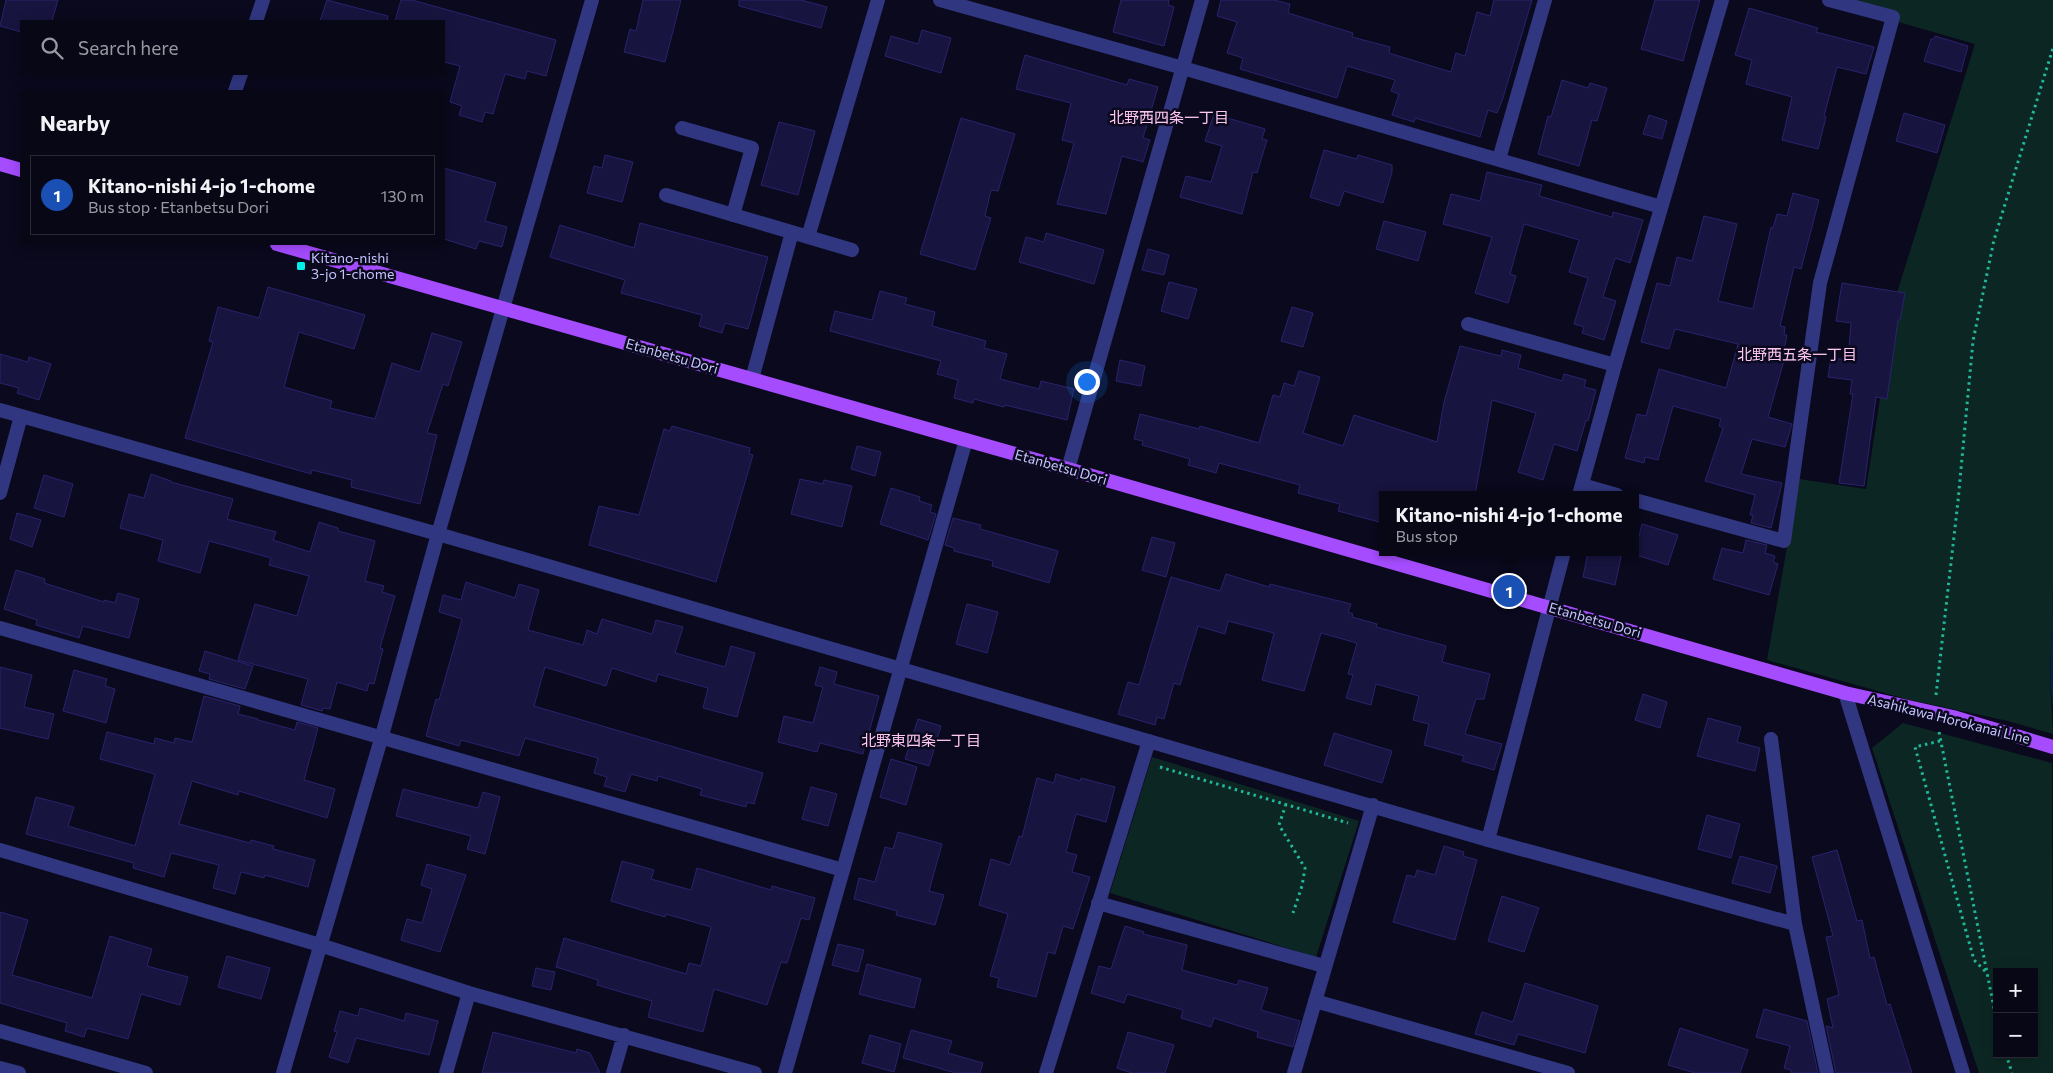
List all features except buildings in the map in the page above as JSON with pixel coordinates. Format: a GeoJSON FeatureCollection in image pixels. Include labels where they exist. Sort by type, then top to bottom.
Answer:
{"type":"FeatureCollection","features":[{"type":"Feature","properties":{"kind":"main road"},"geometry":{"type":"LineString","coordinates":[[0,164],[20,170]]}},
{"type":"Feature","properties":{"kind":"main road","name":"Etanbetsu Dori"},"geometry":{"type":"LineString","coordinates":[[281,245],[503,307],[1845,693]]}},
{"type":"Feature","properties":{"kind":"main road","name":"Asahikawa Horokanai Line"},"geometry":{"type":"LineString","coordinates":[[1845,693],[1953,717],[2053,747]]}},
{"type":"Feature","properties":{"kind":"street"},"geometry":{"type":"LineString","coordinates":[[256,20],[263,0]]}},
{"type":"Feature","properties":{"kind":"street"},"geometry":{"type":"LineString","coordinates":[[283,1073],[592,0]]}},
{"type":"Feature","properties":{"kind":"street"},"geometry":{"type":"LineString","coordinates":[[808,237],[878,0]]}},
{"type":"Feature","properties":{"kind":"street"},"geometry":{"type":"LineString","coordinates":[[940,0],[1183,68],[1661,207]]}},
{"type":"Feature","properties":{"kind":"street"},"geometry":{"type":"LineString","coordinates":[[1068,469],[1202,0]]}},
{"type":"Feature","properties":{"kind":"street"},"geometry":{"type":"LineString","coordinates":[[1498,159],[1545,0]]}},
{"type":"Feature","properties":{"kind":"street"},"geometry":{"type":"LineString","coordinates":[[1580,490],[1722,0]]}},
{"type":"Feature","properties":{"kind":"street"},"geometry":{"type":"LineString","coordinates":[[1639,501],[1784,541],[1820,284],[1893,18],[1829,0]]}},
{"type":"Feature","properties":{"kind":"street"},"geometry":{"type":"LineString","coordinates":[[235,90],[241,75]]}},
{"type":"Feature","properties":{"kind":"street"},"geometry":{"type":"LineString","coordinates":[[682,128],[752,148],[733,215]]}},
{"type":"Feature","properties":{"kind":"street"},"geometry":{"type":"LineString","coordinates":[[666,195],[852,250]]}},
{"type":"Feature","properties":{"kind":"street"},"geometry":{"type":"LineString","coordinates":[[752,379],[792,232]]}},
{"type":"Feature","properties":{"kind":"street"},"geometry":{"type":"LineString","coordinates":[[1468,324],[1615,365]]}},
{"type":"Feature","properties":{"kind":"street"},"geometry":{"type":"LineString","coordinates":[[0,410],[438,534],[1488,840],[1795,924]]}},
{"type":"Feature","properties":{"kind":"street"},"geometry":{"type":"LineString","coordinates":[[0,492],[21,416]]}},
{"type":"Feature","properties":{"kind":"street"},"geometry":{"type":"LineString","coordinates":[[785,1073],[966,440]]}},
{"type":"Feature","properties":{"kind":"street"},"geometry":{"type":"LineString","coordinates":[[1488,840],[1563,556]]}},
{"type":"Feature","properties":{"kind":"street"},"geometry":{"type":"LineString","coordinates":[[0,628],[844,870]]}},
{"type":"Feature","properties":{"kind":"street"},"geometry":{"type":"LineString","coordinates":[[1845,693],[1963,1073]]}},
{"type":"Feature","properties":{"kind":"street"},"geometry":{"type":"LineString","coordinates":[[1771,739],[1795,924],[1827,1073]]}},
{"type":"Feature","properties":{"kind":"street"},"geometry":{"type":"LineString","coordinates":[[1046,1073],[1149,741]]}},
{"type":"Feature","properties":{"kind":"street"},"geometry":{"type":"LineString","coordinates":[[1294,1073],[1316,1001],[1324,966],[1373,806]]}},
{"type":"Feature","properties":{"kind":"street"},"geometry":{"type":"LineString","coordinates":[[0,850],[320,945],[469,993],[755,1073]]}},
{"type":"Feature","properties":{"kind":"street"},"geometry":{"type":"LineString","coordinates":[[1098,903],[1324,966]]}},
{"type":"Feature","properties":{"kind":"street"},"geometry":{"type":"LineString","coordinates":[[446,1073],[469,993]]}},
{"type":"Feature","properties":{"kind":"street"},"geometry":{"type":"LineString","coordinates":[[1316,1001],[1568,1073]]}},
{"type":"Feature","properties":{"kind":"street"},"geometry":{"type":"LineString","coordinates":[[0,1031],[146,1073]]}},
{"type":"Feature","properties":{"kind":"street"},"geometry":{"type":"LineString","coordinates":[[613,1073],[624,1035]]}},
{"type":"Feature","properties":{"kind":"street"},"geometry":{"type":"LineString","coordinates":[[0,1068],[19,1073]]}},
{"type":"Feature","properties":{"kind":"path"},"geometry":{"type":"LineString","coordinates":[[1936,691],[1958,501],[1973,341],[1994,240],[2053,48]]}},
{"type":"Feature","properties":{"kind":"path"},"geometry":{"type":"LineString","coordinates":[[1939,729],[1995,1013]]}},
{"type":"Feature","properties":{"kind":"path"},"geometry":{"type":"LineString","coordinates":[[1940,741],[1915,747],[1974,960],[1986,972]]}},
{"type":"Feature","properties":{"kind":"path"},"geometry":{"type":"LineString","coordinates":[[1156,765],[1356,826]]}},
{"type":"Feature","properties":{"kind":"path"},"geometry":{"type":"LineString","coordinates":[[1292,782],[1278,825],[1305,868],[1302,886],[1293,913]]}},
{"type":"Feature","properties":{"kind":"path"},"geometry":{"type":"LineString","coordinates":[[2007,1058],[2012,1073]]}},
{"type":"Feature","properties":{"kind":"green space"},"geometry":{"type":"Polygon","coordinates":[[[1822,0],[2053,0],[2053,589],[2050,681],[2053,734],[2008,721],[1906,699],[1767,660],[1799,479],[1866,489],[1896,296],[1975,44],[1822,0]]]}},
{"type":"Feature","properties":{"kind":"green space"},"geometry":{"type":"Polygon","coordinates":[[[1903,723],[2052,763],[2053,1073],[1979,1073],[1872,748],[1903,723]]]}},
{"type":"Feature","properties":{"kind":"green space"},"geometry":{"type":"Polygon","coordinates":[[[1152,757],[1359,821],[1316,957],[1110,893],[1152,757]]]}},
{"type":"Feature","properties":{"kind":"water"},"geometry":{"type":"Polygon","coordinates":[[[2053,589],[2053,711],[2050,681],[2053,589]]]}},
{"type":"Feature","properties":{"kind":"place","name":"Kitano-nishi 3-jo 1-chome"},"geometry":{"type":"Point","coordinates":[301,266]}},
{"type":"Feature","properties":{"kind":"place","name":"Kitano-nishi 4-jo 1-chome"},"geometry":{"type":"Point","coordinates":[1509,591]}},
{"type":"Feature","properties":{"kind":"district","name":"北野西四条一丁目"},"geometry":{"type":"Point","coordinates":[1169,118]}},
{"type":"Feature","properties":{"kind":"district","name":"北野西五条一丁目"},"geometry":{"type":"Point","coordinates":[1797,355]}},
{"type":"Feature","properties":{"kind":"district","name":"北野東四条一丁目"},"geometry":{"type":"Point","coordinates":[921,741]}}]}
